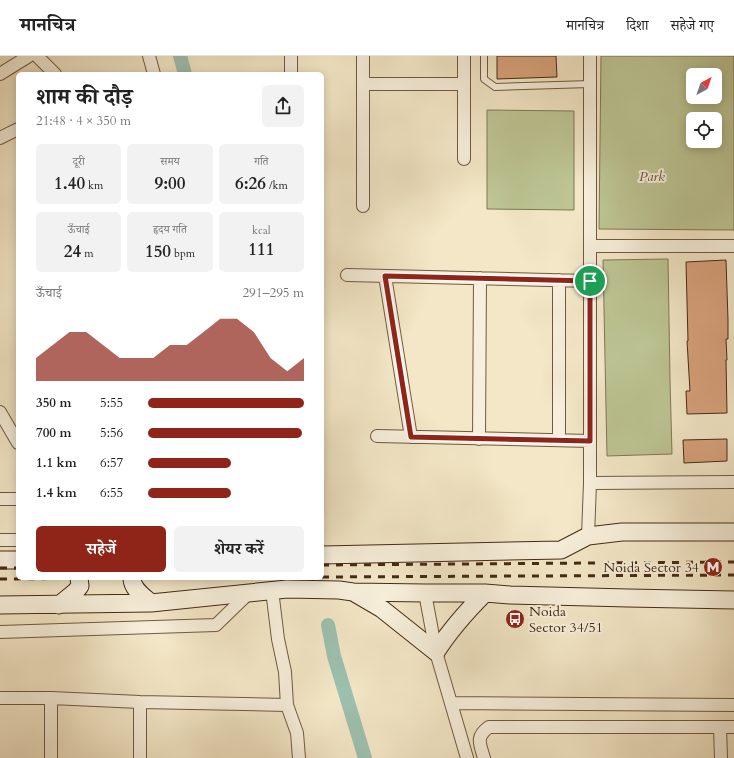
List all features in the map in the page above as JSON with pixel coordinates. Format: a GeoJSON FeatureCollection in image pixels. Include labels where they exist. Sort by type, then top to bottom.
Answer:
{"type":"FeatureCollection","features":[{"type":"Feature","properties":{"kind":"main road"},"geometry":{"type":"LineString","coordinates":[[325,555],[561,550],[588,536],[622,532],[734,532]]}},
{"type":"Feature","properties":{"kind":"main road"},"geometry":{"type":"LineString","coordinates":[[0,560],[16,560]]}},
{"type":"Feature","properties":{"kind":"main road"},"geometry":{"type":"LineString","coordinates":[[59,605],[76,591],[80,586],[79,580]]}},
{"type":"Feature","properties":{"kind":"main road"},"geometry":{"type":"LineString","coordinates":[[131,580],[140,594],[151,603]]}},
{"type":"Feature","properties":{"kind":"main road"},"geometry":{"type":"LineString","coordinates":[[0,605],[151,603],[280,589],[734,600]]}},
{"type":"Feature","properties":{"kind":"main road"},"geometry":{"type":"LineString","coordinates":[[346,591],[382,609],[436,652],[448,634],[485,593]]}},
{"type":"Feature","properties":{"kind":"street"},"geometry":{"type":"LineString","coordinates":[[0,74],[29,56]]}},
{"type":"Feature","properties":{"kind":"street"},"geometry":{"type":"LineString","coordinates":[[37,56],[53,72]]}},
{"type":"Feature","properties":{"kind":"street"},"geometry":{"type":"LineString","coordinates":[[149,56],[153,72]]}},
{"type":"Feature","properties":{"kind":"street"},"geometry":{"type":"LineString","coordinates":[[291,56],[291,72]]}},
{"type":"Feature","properties":{"kind":"street"},"geometry":{"type":"LineString","coordinates":[[363,56],[364,206]]}},
{"type":"Feature","properties":{"kind":"street"},"geometry":{"type":"LineString","coordinates":[[464,56],[464,159]]}},
{"type":"Feature","properties":{"kind":"street"},"geometry":{"type":"LineString","coordinates":[[588,536],[590,483],[590,56]]}},
{"type":"Feature","properties":{"kind":"street"},"geometry":{"type":"LineString","coordinates":[[363,84],[464,84]]}},
{"type":"Feature","properties":{"kind":"street"},"geometry":{"type":"LineString","coordinates":[[0,138],[16,130]]}},
{"type":"Feature","properties":{"kind":"street"},"geometry":{"type":"LineString","coordinates":[[590,246],[734,246]]}},
{"type":"Feature","properties":{"kind":"street"},"geometry":{"type":"LineString","coordinates":[[347,275],[590,281]]}},
{"type":"Feature","properties":{"kind":"street"},"geometry":{"type":"LineString","coordinates":[[385,276],[411,437]]}},
{"type":"Feature","properties":{"kind":"street"},"geometry":{"type":"LineString","coordinates":[[479,439],[480,278]]}},
{"type":"Feature","properties":{"kind":"street"},"geometry":{"type":"LineString","coordinates":[[559,280],[559,440]]}},
{"type":"Feature","properties":{"kind":"street"},"geometry":{"type":"LineString","coordinates":[[0,412],[16,440]]}},
{"type":"Feature","properties":{"kind":"street"},"geometry":{"type":"LineString","coordinates":[[377,436],[590,441]]}},
{"type":"Feature","properties":{"kind":"street"},"geometry":{"type":"LineString","coordinates":[[590,483],[734,482]]}},
{"type":"Feature","properties":{"kind":"street"},"geometry":{"type":"LineString","coordinates":[[0,499],[16,499]]}},
{"type":"Feature","properties":{"kind":"street"},"geometry":{"type":"LineString","coordinates":[[0,540],[16,540]]}},
{"type":"Feature","properties":{"kind":"street"},"geometry":{"type":"LineString","coordinates":[[280,589],[278,639],[285,672],[288,705],[297,733],[300,758]]}},
{"type":"Feature","properties":{"kind":"street"},"geometry":{"type":"LineString","coordinates":[[0,632],[216,625],[250,592]]}},
{"type":"Feature","properties":{"kind":"street"},"geometry":{"type":"LineString","coordinates":[[425,593],[436,652],[467,758]]}},
{"type":"Feature","properties":{"kind":"street"},"geometry":{"type":"LineString","coordinates":[[0,698],[51,698],[140,702],[288,705]]}},
{"type":"Feature","properties":{"kind":"street"},"geometry":{"type":"LineString","coordinates":[[50,758],[51,698]]}},
{"type":"Feature","properties":{"kind":"street"},"geometry":{"type":"LineString","coordinates":[[140,702],[140,758]]}},
{"type":"Feature","properties":{"kind":"street"},"geometry":{"type":"LineString","coordinates":[[452,703],[734,705]]}},
{"type":"Feature","properties":{"kind":"street"},"geometry":{"type":"LineString","coordinates":[[484,758],[479,740],[482,732],[489,727],[734,727]]}},
{"type":"Feature","properties":{"kind":"street"},"geometry":{"type":"LineString","coordinates":[[720,727],[721,758]]}},
{"type":"Feature","properties":{"kind":"lane"},"geometry":{"type":"LineString","coordinates":[[484,56],[484,79],[495,87],[590,84]]}},
{"type":"Feature","properties":{"kind":"green space","name":"Park"},"geometry":{"type":"Polygon","coordinates":[[[601,56],[734,56],[734,230],[599,229],[601,56]]]}},
{"type":"Feature","properties":{"kind":"green space"},"geometry":{"type":"Polygon","coordinates":[[[487,110],[574,111],[574,210],[487,209],[487,110]]]}},
{"type":"Feature","properties":{"kind":"green space"},"geometry":{"type":"Polygon","coordinates":[[[668,259],[672,454],[607,456],[603,260],[668,259]]]}},
{"type":"Feature","properties":{"kind":"building"},"geometry":{"type":"Polygon","coordinates":[[[497,56],[556,56],[557,77],[497,79],[497,56]]]}},
{"type":"Feature","properties":{"kind":"building"},"geometry":{"type":"Polygon","coordinates":[[[726,260],[728,320],[728,339],[726,339],[727,413],[687,414],[686,391],[690,391],[687,341],[686,262],[726,260]]]}},
{"type":"Feature","properties":{"kind":"building"},"geometry":{"type":"Polygon","coordinates":[[[727,439],[727,461],[684,463],[683,440],[727,439]]]}},
{"type":"Feature","properties":{"kind":"waterway"},"geometry":{"type":"LineString","coordinates":[[180,56],[184,72]]}},
{"type":"Feature","properties":{"kind":"waterway"},"geometry":{"type":"LineString","coordinates":[[328,625],[334,656],[365,758]]}},
{"type":"Feature","properties":{"kind":"railway"},"geometry":{"type":"LineString","coordinates":[[324,565],[734,562]]}},
{"type":"Feature","properties":{"kind":"railway"},"geometry":{"type":"LineString","coordinates":[[0,568],[16,568]]}},
{"type":"Feature","properties":{"kind":"railway"},"geometry":{"type":"LineString","coordinates":[[324,577],[734,575]]}},
{"type":"Feature","properties":{"kind":"railway"},"geometry":{"type":"LineString","coordinates":[[0,579],[16,579]]}},
{"type":"Feature","properties":{"kind":"place","name":"Noida Sector 34"},"geometry":{"type":"Point","coordinates":[713,567]}},
{"type":"Feature","properties":{"kind":"place","name":"Noida Sector 34/51"},"geometry":{"type":"Point","coordinates":[515,619]}},
{"type":"Feature","properties":{"kind":"route"},"geometry":{"type":"LineString","coordinates":[[385,276],[590,281],[590,441],[411,437],[385,276]]}}]}
